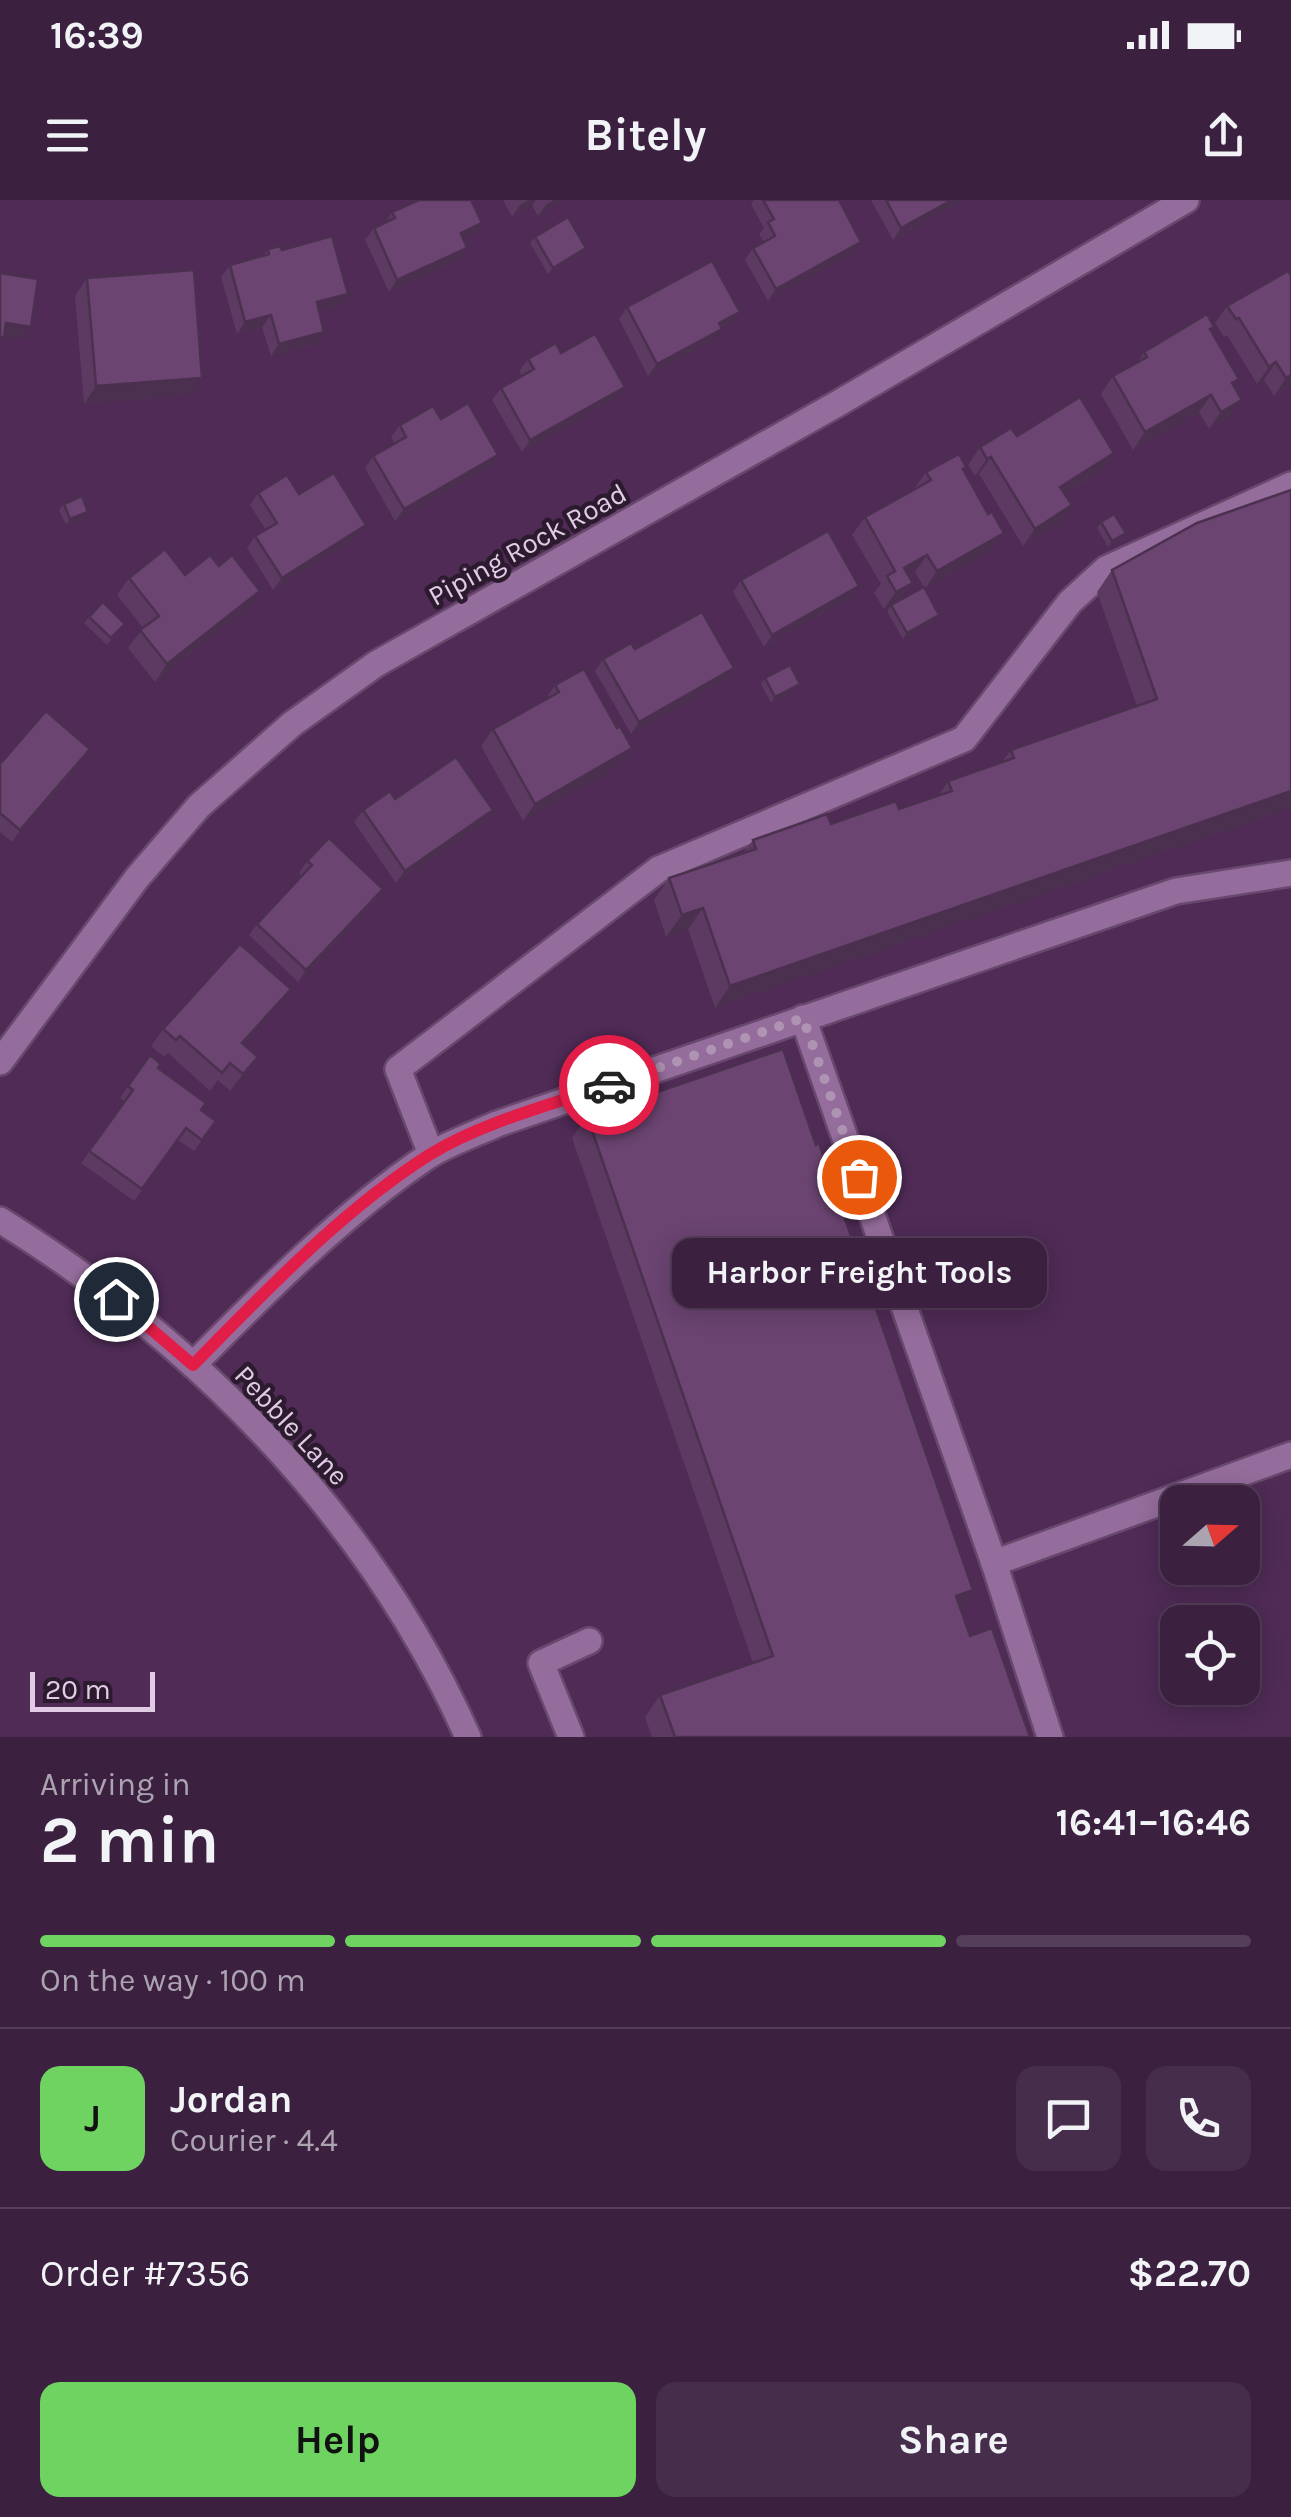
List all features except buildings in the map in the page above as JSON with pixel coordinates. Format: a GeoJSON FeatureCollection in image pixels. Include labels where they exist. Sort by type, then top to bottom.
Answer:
{"type":"FeatureCollection","features":[{"type":"Feature","properties":{"kind":"street","name":"Piping Rock Road"},"geometry":{"type":"LineString","coordinates":[[0,1062],[137,878],[199,806],[292,724],[376,664],[836,404],[1186,200]]}},
{"type":"Feature","properties":{"kind":"street"},"geometry":{"type":"LineString","coordinates":[[431,1154],[398,1069],[658,869],[964,739],[1070,602],[1106,569],[1291,485]]}},
{"type":"Feature","properties":{"kind":"street"},"geometry":{"type":"LineString","coordinates":[[193,1365],[286,1270],[431,1154],[497,1124],[1176,891],[1291,874]]}},
{"type":"Feature","properties":{"kind":"street"},"geometry":{"type":"LineString","coordinates":[[803,1018],[994,1563],[1050,1737]]}},
{"type":"Feature","properties":{"kind":"street","name":"Pebble Lane"},"geometry":{"type":"LineString","coordinates":[[0,1220],[116,1299],[193,1365],[275,1444],[339,1519],[394,1600],[468,1737]]}},
{"type":"Feature","properties":{"kind":"street"},"geometry":{"type":"LineString","coordinates":[[994,1563],[1291,1455]]}},
{"type":"Feature","properties":{"kind":"street"},"geometry":{"type":"LineString","coordinates":[[570,1737],[542,1664],[590,1641]]}},
{"type":"Feature","properties":{"kind":"way so far"},"geometry":{"type":"LineString","coordinates":[[609,1085],[803,1018],[859,1177]]}},
{"type":"Feature","properties":{"kind":"place","name":"Harbor Freight Tools"},"geometry":{"type":"Point","coordinates":[859,1177]}},
{"type":"Feature","properties":{"kind":"route"},"geometry":{"type":"LineString","coordinates":[[116,1299],[193,1365],[286,1270],[431,1154],[497,1124],[609,1085]]}}]}
